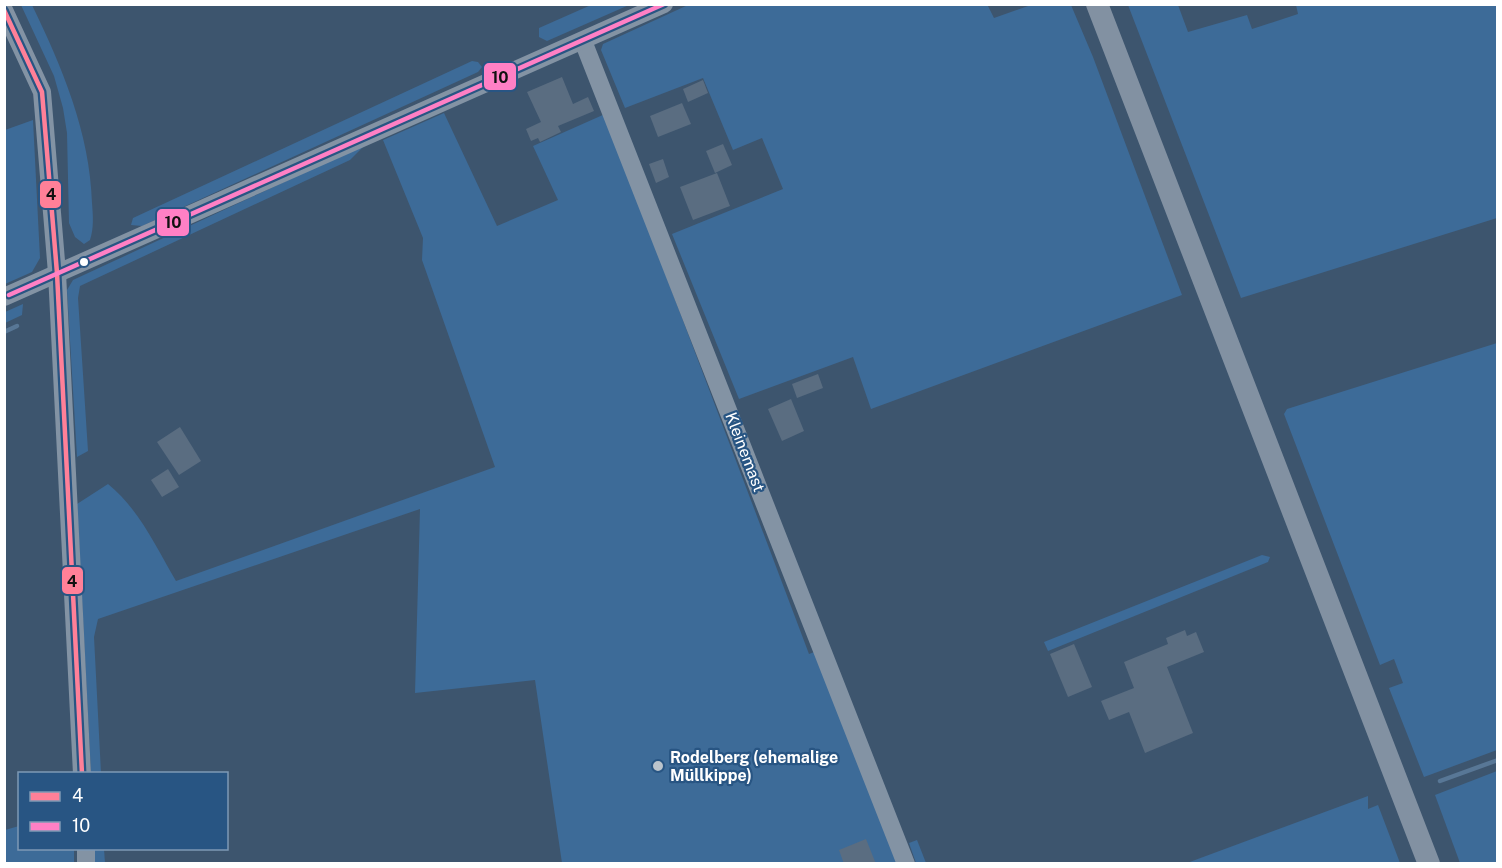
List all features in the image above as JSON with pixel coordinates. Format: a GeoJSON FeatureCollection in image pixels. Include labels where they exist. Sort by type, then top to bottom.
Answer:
{"type":"FeatureCollection","features":[{"type":"Feature","properties":{"kind":"main road"},"geometry":{"type":"LineString","coordinates":[[1097,4],[1429,864]]}},
{"type":"Feature","properties":{"kind":"street"},"geometry":{"type":"LineString","coordinates":[[4,297],[664,4]]}},
{"type":"Feature","properties":{"kind":"street"},"geometry":{"type":"LineString","coordinates":[[4,10],[42,92],[57,273],[82,772]]}},
{"type":"Feature","properties":{"kind":"street","name":"Kleinemast"},"geometry":{"type":"LineString","coordinates":[[583,41],[906,864]]}},
{"type":"Feature","properties":{"kind":"shaded area"},"geometry":{"type":"Polygon","coordinates":[[[987,4],[994,18],[1031,5],[1071,5],[1093,57],[1182,295],[871,409],[853,357],[739,399],[672,234],[783,189],[762,138],[733,150],[703,78],[625,108],[601,50],[603,44],[688,5],[987,4]]]}},
{"type":"Feature","properties":{"kind":"shaded area"},"geometry":{"type":"Polygon","coordinates":[[[21,5],[32,5],[64,76],[80,126],[90,177],[93,217],[90,240],[84,244],[75,237],[69,223],[67,133],[63,108],[54,76],[21,5]]]}},
{"type":"Feature","properties":{"kind":"shaded area"},"geometry":{"type":"Polygon","coordinates":[[[591,5],[629,5],[547,41],[539,37],[539,28],[591,5]]]}},
{"type":"Feature","properties":{"kind":"shaded area"},"geometry":{"type":"Polygon","coordinates":[[[1128,5],[1178,5],[1188,32],[1247,15],[1252,29],[1298,14],[1296,5],[1497,5],[1497,218],[1241,298],[1128,5]]]}},
{"type":"Feature","properties":{"kind":"shaded area"},"geometry":{"type":"Polygon","coordinates":[[[472,61],[478,62],[482,67],[478,72],[142,226],[131,225],[133,218],[472,61]]]}},
{"type":"Feature","properties":{"kind":"shaded area"},"geometry":{"type":"Polygon","coordinates":[[[444,113],[497,226],[558,200],[533,146],[605,114],[809,654],[817,651],[898,863],[562,863],[535,680],[415,693],[420,509],[98,619],[94,637],[101,772],[91,772],[77,504],[108,484],[138,517],[176,581],[495,467],[422,260],[423,238],[383,140],[444,113]]]}},
{"type":"Feature","properties":{"kind":"shaded area"},"geometry":{"type":"Polygon","coordinates":[[[33,120],[40,258],[32,272],[5,284],[5,130],[33,120]]]}},
{"type":"Feature","properties":{"kind":"shaded area"},"geometry":{"type":"Polygon","coordinates":[[[366,144],[350,160],[80,286],[78,298],[88,451],[77,457],[67,290],[73,280],[366,144]]]}},
{"type":"Feature","properties":{"kind":"shaded area"},"geometry":{"type":"Polygon","coordinates":[[[23,304],[22,315],[5,323],[5,312],[23,304]]]}},
{"type":"Feature","properties":{"kind":"shaded area"},"geometry":{"type":"Polygon","coordinates":[[[1497,343],[1497,750],[1424,777],[1389,688],[1403,683],[1394,659],[1380,665],[1284,414],[1287,409],[1497,343]]]}},
{"type":"Feature","properties":{"kind":"shaded area"},"geometry":{"type":"Polygon","coordinates":[[[1262,555],[1270,557],[1268,562],[1048,651],[1044,642],[1262,555]]]}},
{"type":"Feature","properties":{"kind":"shaded area"},"geometry":{"type":"Polygon","coordinates":[[[1497,771],[1497,863],[1460,863],[1435,795],[1497,771]]]}},
{"type":"Feature","properties":{"kind":"shaded area"},"geometry":{"type":"Polygon","coordinates":[[[1368,796],[1368,809],[1378,805],[1400,863],[1187,863],[1368,796]]]}},
{"type":"Feature","properties":{"kind":"shaded area"},"geometry":{"type":"Polygon","coordinates":[[[18,826],[18,850],[74,850],[74,863],[5,863],[5,830],[18,826]]]}},
{"type":"Feature","properties":{"kind":"shaded area"},"geometry":{"type":"Polygon","coordinates":[[[917,840],[926,863],[916,863],[909,843],[917,840]]]}},
{"type":"Feature","properties":{"kind":"shaded area"},"geometry":{"type":"Polygon","coordinates":[[[95,850],[104,850],[105,863],[95,863],[95,850]]]}},
{"type":"Feature","properties":{"kind":"building"},"geometry":{"type":"Polygon","coordinates":[[[562,77],[573,104],[588,97],[594,111],[558,126],[561,132],[540,142],[538,138],[531,141],[526,129],[541,122],[527,92],[562,77]]]}},
{"type":"Feature","properties":{"kind":"building"},"geometry":{"type":"Polygon","coordinates":[[[703,80],[708,93],[688,102],[683,89],[703,80]]]}},
{"type":"Feature","properties":{"kind":"building"},"geometry":{"type":"Polygon","coordinates":[[[682,103],[691,124],[658,137],[650,116],[682,103]]]}},
{"type":"Feature","properties":{"kind":"building"},"geometry":{"type":"Polygon","coordinates":[[[723,144],[732,165],[715,173],[706,151],[723,144]]]}},
{"type":"Feature","properties":{"kind":"building"},"geometry":{"type":"Polygon","coordinates":[[[663,159],[669,177],[656,183],[649,164],[663,159]]]}},
{"type":"Feature","properties":{"kind":"building"},"geometry":{"type":"Polygon","coordinates":[[[717,173],[730,206],[693,220],[680,187],[717,173]]]}},
{"type":"Feature","properties":{"kind":"building"},"geometry":{"type":"Polygon","coordinates":[[[818,374],[823,388],[797,398],[792,384],[818,374]]]}},
{"type":"Feature","properties":{"kind":"building"},"geometry":{"type":"Polygon","coordinates":[[[791,399],[804,431],[782,441],[768,409],[791,399]]]}},
{"type":"Feature","properties":{"kind":"building"},"geometry":{"type":"Polygon","coordinates":[[[180,427],[201,461],[179,475],[157,442],[180,427]]]}},
{"type":"Feature","properties":{"kind":"building"},"geometry":{"type":"Polygon","coordinates":[[[168,469],[179,487],[162,497],[151,480],[168,469]]]}},
{"type":"Feature","properties":{"kind":"building"},"geometry":{"type":"Polygon","coordinates":[[[1185,630],[1187,636],[1196,632],[1204,652],[1167,667],[1193,733],[1145,753],[1129,712],[1109,720],[1101,701],[1134,688],[1124,662],[1168,644],[1166,638],[1185,630]]]}},
{"type":"Feature","properties":{"kind":"building"},"geometry":{"type":"Polygon","coordinates":[[[1074,644],[1092,687],[1068,697],[1050,654],[1074,644]]]}},
{"type":"Feature","properties":{"kind":"building"},"geometry":{"type":"Polygon","coordinates":[[[866,839],[876,864],[844,864],[839,850],[866,839]]]}},
{"type":"Feature","properties":{"kind":"waterway"},"geometry":{"type":"LineString","coordinates":[[4,332],[17,326]]}},
{"type":"Feature","properties":{"kind":"waterway"},"geometry":{"type":"LineString","coordinates":[[1440,781],[1498,760]]}},
{"type":"Feature","properties":{"kind":"transit line","name":"10"},"geometry":{"type":"LineString","coordinates":[[9,295],[664,4]]}},
{"type":"Feature","properties":{"kind":"transit line","name":"4"},"geometry":{"type":"LineString","coordinates":[[4,10],[42,92],[57,273],[82,772]]}},
{"type":"Feature","properties":{"kind":"place","name":"Rodelberg (ehemalige Müllkippe)"},"geometry":{"type":"Point","coordinates":[658,766]}}]}
